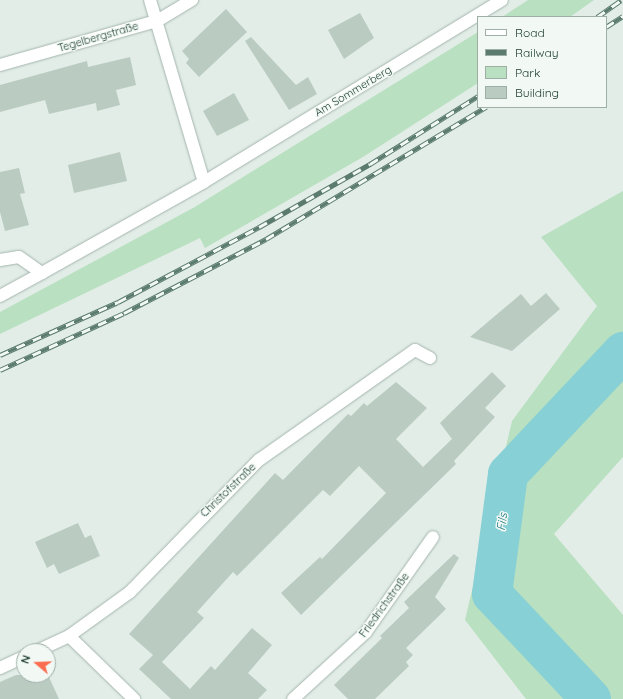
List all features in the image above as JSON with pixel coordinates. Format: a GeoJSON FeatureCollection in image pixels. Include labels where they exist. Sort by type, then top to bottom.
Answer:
{"type":"FeatureCollection","features":[{"type":"Feature","properties":{"kind":"street"},"geometry":{"type":"LineString","coordinates":[[150,0],[204,182]]}},
{"type":"Feature","properties":{"kind":"street","name":"Tegelbergstraße"},"geometry":{"type":"LineString","coordinates":[[0,65],[157,21],[192,0]]}},
{"type":"Feature","properties":{"kind":"street","name":"Am Sommerberg"},"geometry":{"type":"LineString","coordinates":[[0,296],[204,182],[502,0]]}},
{"type":"Feature","properties":{"kind":"street"},"geometry":{"type":"LineString","coordinates":[[0,260],[19,257],[42,273]]}},
{"type":"Feature","properties":{"kind":"street","name":"Christofstraße"},"geometry":{"type":"LineString","coordinates":[[54,643],[69,636],[130,592],[259,460],[415,350],[430,358]]}},
{"type":"Feature","properties":{"kind":"street","name":"Friedrichstraße"},"geometry":{"type":"LineString","coordinates":[[292,699],[366,632],[433,537]]}},
{"type":"Feature","properties":{"kind":"street"},"geometry":{"type":"LineString","coordinates":[[69,636],[134,699]]}},
{"type":"Feature","properties":{"kind":"street"},"geometry":{"type":"LineString","coordinates":[[0,668],[16,661]]}},
{"type":"Feature","properties":{"kind":"green space"},"geometry":{"type":"Polygon","coordinates":[[[528,0],[594,0],[571,16],[504,16],[528,0]]]}},
{"type":"Feature","properties":{"kind":"green space"},"geometry":{"type":"Polygon","coordinates":[[[477,33],[477,84],[363,157],[205,248],[200,238],[0,334],[0,312],[193,208],[477,33]]]}},
{"type":"Feature","properties":{"kind":"green space"},"geometry":{"type":"Polygon","coordinates":[[[623,191],[623,457],[554,534],[623,615],[623,699],[526,699],[465,620],[512,421],[597,306],[541,237],[623,191]]]}},
{"type":"Feature","properties":{"kind":"building"},"geometry":{"type":"Polygon","coordinates":[[[226,9],[247,32],[199,77],[186,63],[189,59],[182,51],[226,9]]]}},
{"type":"Feature","properties":{"kind":"building"},"geometry":{"type":"Polygon","coordinates":[[[360,13],[374,38],[344,59],[328,30],[360,13]]]}},
{"type":"Feature","properties":{"kind":"building"},"geometry":{"type":"Polygon","coordinates":[[[251,37],[296,85],[308,77],[317,94],[289,110],[245,41],[251,37]]]}},
{"type":"Feature","properties":{"kind":"building"},"geometry":{"type":"Polygon","coordinates":[[[130,57],[136,85],[116,90],[120,105],[97,111],[96,103],[49,114],[45,100],[0,112],[0,85],[87,61],[88,67],[130,57]]]}},
{"type":"Feature","properties":{"kind":"building"},"geometry":{"type":"Polygon","coordinates":[[[234,93],[249,120],[217,136],[203,111],[234,93]]]}},
{"type":"Feature","properties":{"kind":"building"},"geometry":{"type":"Polygon","coordinates":[[[120,152],[127,181],[74,193],[68,165],[120,152]]]}},
{"type":"Feature","properties":{"kind":"building"},"geometry":{"type":"Polygon","coordinates":[[[19,168],[25,193],[20,194],[29,225],[5,231],[0,212],[0,172],[19,168]]]}},
{"type":"Feature","properties":{"kind":"building"},"geometry":{"type":"Polygon","coordinates":[[[546,293],[560,309],[512,351],[470,337],[521,294],[531,306],[546,293]]]}},
{"type":"Feature","properties":{"kind":"building"},"geometry":{"type":"Polygon","coordinates":[[[492,372],[506,386],[485,408],[495,417],[454,461],[456,464],[301,615],[281,593],[320,557],[322,559],[386,493],[359,466],[330,496],[323,490],[237,576],[233,572],[197,612],[204,618],[162,662],[190,689],[211,666],[215,670],[252,628],[272,645],[248,673],[267,690],[258,699],[171,699],[139,669],[153,655],[129,634],[275,473],[283,480],[348,414],[351,416],[364,403],[367,406],[396,382],[427,408],[396,439],[423,467],[452,439],[440,423],[492,372]]]}},
{"type":"Feature","properties":{"kind":"building"},"geometry":{"type":"Polygon","coordinates":[[[78,523],[85,538],[91,535],[100,556],[59,574],[54,564],[47,568],[35,542],[78,523]]]}},
{"type":"Feature","properties":{"kind":"building"},"geometry":{"type":"Polygon","coordinates":[[[454,554],[459,558],[435,597],[446,609],[406,648],[413,655],[406,662],[409,666],[375,699],[348,699],[334,685],[382,638],[380,636],[409,608],[404,602],[454,554]]]}},
{"type":"Feature","properties":{"kind":"building"},"geometry":{"type":"Polygon","coordinates":[[[16,675],[16,683],[52,683],[59,699],[0,699],[0,682],[16,675]]]}},
{"type":"Feature","properties":{"kind":"waterway","name":"Fils"},"geometry":{"type":"LineString","coordinates":[[591,699],[492,594],[508,474],[623,352]]}},
{"type":"Feature","properties":{"kind":"railway"},"geometry":{"type":"LineString","coordinates":[[598,16],[621,0]]}},
{"type":"Feature","properties":{"kind":"railway"},"geometry":{"type":"LineString","coordinates":[[607,26],[623,16]]}},
{"type":"Feature","properties":{"kind":"railway"},"geometry":{"type":"LineString","coordinates":[[0,355],[118,302],[259,227],[370,164],[477,97]]}},
{"type":"Feature","properties":{"kind":"railway"},"geometry":{"type":"LineString","coordinates":[[0,370],[124,313],[266,239],[484,108]]}}]}
